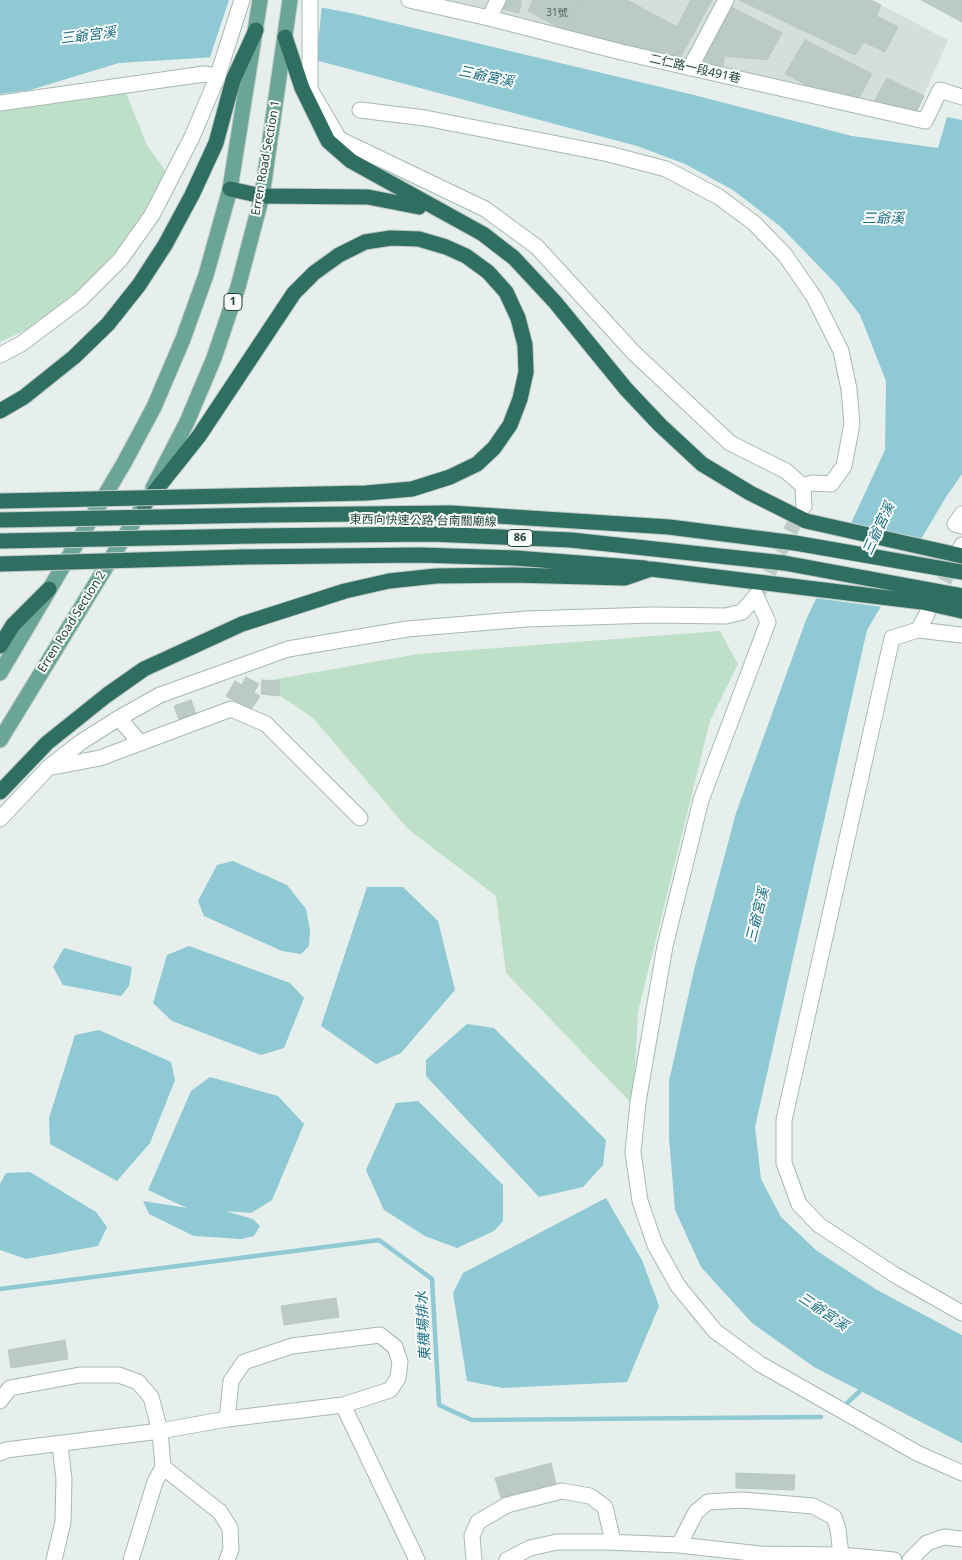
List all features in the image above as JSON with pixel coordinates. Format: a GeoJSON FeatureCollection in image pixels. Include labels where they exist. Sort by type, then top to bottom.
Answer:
{"type":"FeatureCollection","features":[{"type":"Feature","properties":{"kind":"highway"},"geometry":{"type":"LineString","coordinates":[[0,411],[24,397],[74,357],[108,324],[139,285],[165,246],[216,143],[233,80],[256,30]]}},
{"type":"Feature","properties":{"kind":"highway"},"geometry":{"type":"LineString","coordinates":[[285,37],[328,141],[351,162],[483,234],[514,258],[555,302],[626,389],[660,425],[702,464],[750,493],[805,513],[958,550]]}},
{"type":"Feature","properties":{"kind":"highway"},"geometry":{"type":"LineString","coordinates":[[230,189],[262,196],[368,197],[401,202],[445,214]]}},
{"type":"Feature","properties":{"kind":"highway"},"geometry":{"type":"LineString","coordinates":[[0,501],[274,495],[366,493],[412,489],[450,477],[477,464],[494,448],[510,425],[520,399],[526,363],[525,345],[518,318],[506,292],[488,272],[466,256],[446,247],[419,239],[391,238],[365,242],[339,255],[314,273],[294,293],[199,436],[144,505]]}},
{"type":"Feature","properties":{"kind":"highway","name":"東西向快速公路 台南關廟線"},"geometry":{"type":"LineString","coordinates":[[0,520],[264,515],[481,515],[669,527],[795,543],[962,572]]}},
{"type":"Feature","properties":{"kind":"highway","name":"東西向快速公路 台南關廟線"},"geometry":{"type":"LineString","coordinates":[[0,541],[431,534],[571,540],[784,563],[926,602],[962,596]]}},
{"type":"Feature","properties":{"kind":"highway"},"geometry":{"type":"LineString","coordinates":[[0,564],[242,556],[515,558],[651,569],[926,602],[962,611]]}},
{"type":"Feature","properties":{"kind":"highway"},"geometry":{"type":"LineString","coordinates":[[0,792],[47,743],[107,695],[144,669],[233,628],[288,608],[345,590],[389,581],[427,577],[513,575],[625,578],[651,569]]}},
{"type":"Feature","properties":{"kind":"highway"},"geometry":{"type":"LineString","coordinates":[[0,646],[13,625],[49,589]]}},
{"type":"Feature","properties":{"kind":"main road"},"geometry":{"type":"LineString","coordinates":[[0,673],[124,463],[154,407],[183,339],[206,275],[230,189],[249,82],[260,0]]}},
{"type":"Feature","properties":{"kind":"main road","name":"Erren Road Section 1"},"geometry":{"type":"LineString","coordinates":[[144,505],[187,422],[214,358],[238,287],[262,196],[290,0]]}},
{"type":"Feature","properties":{"kind":"main road","name":"Erren Road Section 2"},"geometry":{"type":"LineString","coordinates":[[0,740],[144,505]]}},
{"type":"Feature","properties":{"kind":"street"},"geometry":{"type":"LineString","coordinates":[[0,355],[21,344],[81,299],[120,260],[152,215],[192,138],[242,0]]}},
{"type":"Feature","properties":{"kind":"street"},"geometry":{"type":"LineString","coordinates":[[310,0],[306,88],[339,139],[485,209],[537,247],[634,353],[730,443],[786,471],[804,486],[805,513]]}},
{"type":"Feature","properties":{"kind":"street","name":"二仁路一段491巷"},"geometry":{"type":"LineString","coordinates":[[409,0],[690,68],[925,121],[940,90],[962,96]]}},
{"type":"Feature","properties":{"kind":"street"},"geometry":{"type":"LineString","coordinates":[[489,18],[498,0]]}},
{"type":"Feature","properties":{"kind":"street"},"geometry":{"type":"LineString","coordinates":[[690,68],[726,0]]}},
{"type":"Feature","properties":{"kind":"street"},"geometry":{"type":"LineString","coordinates":[[0,103],[213,76]]}},
{"type":"Feature","properties":{"kind":"street"},"geometry":{"type":"LineString","coordinates":[[360,110],[425,118],[609,154],[666,169],[719,197],[754,223],[785,256],[814,297],[841,351],[849,389],[852,424],[844,466],[831,484],[812,482],[804,486]]}},
{"type":"Feature","properties":{"kind":"street"},"geometry":{"type":"LineString","coordinates":[[962,514],[955,524],[962,526]]}},
{"type":"Feature","properties":{"kind":"street"},"geometry":{"type":"LineString","coordinates":[[0,819],[50,767],[81,742],[119,718],[160,695],[288,649],[407,628],[516,620],[653,615],[726,616],[742,612],[756,596],[768,622],[701,800],[665,946],[638,1102],[633,1152],[640,1202],[655,1245],[678,1286],[715,1331],[768,1369],[917,1453],[962,1473]]}},
{"type":"Feature","properties":{"kind":"street"},"geometry":{"type":"LineString","coordinates":[[918,630],[926,602]]}},
{"type":"Feature","properties":{"kind":"street"},"geometry":{"type":"LineString","coordinates":[[962,635],[918,630],[892,638],[784,1120],[784,1163],[799,1204],[819,1225],[895,1275],[962,1313]]}},
{"type":"Feature","properties":{"kind":"street"},"geometry":{"type":"LineString","coordinates":[[50,767],[100,758],[231,710],[266,724],[360,818]]}},
{"type":"Feature","properties":{"kind":"street"},"geometry":{"type":"LineString","coordinates":[[119,718],[140,743]]}},
{"type":"Feature","properties":{"kind":"street"},"geometry":{"type":"LineString","coordinates":[[0,1453],[6,1450],[60,1445],[160,1431],[227,1419],[343,1405],[390,1390],[398,1378],[400,1362],[395,1347],[380,1335],[292,1346],[244,1362],[231,1381],[227,1419]]}},
{"type":"Feature","properties":{"kind":"street"},"geometry":{"type":"LineString","coordinates":[[0,1401],[10,1388],[80,1374],[119,1375],[138,1382],[151,1398],[160,1431],[164,1467],[155,1482],[131,1560]]}},
{"type":"Feature","properties":{"kind":"street"},"geometry":{"type":"LineString","coordinates":[[343,1405],[417,1560]]}},
{"type":"Feature","properties":{"kind":"street"},"geometry":{"type":"LineString","coordinates":[[54,1560],[63,1522],[64,1479],[60,1445]]}},
{"type":"Feature","properties":{"kind":"street"},"geometry":{"type":"LineString","coordinates":[[164,1467],[220,1512],[230,1528],[231,1550],[227,1560]]}},
{"type":"Feature","properties":{"kind":"street"},"geometry":{"type":"LineString","coordinates":[[474,1560],[472,1536],[478,1522],[507,1505],[562,1491],[590,1496],[604,1507],[613,1542]]}},
{"type":"Feature","properties":{"kind":"street"},"geometry":{"type":"LineString","coordinates":[[678,1546],[696,1512],[708,1502],[742,1500],[813,1506],[834,1517],[838,1529],[841,1555]]}},
{"type":"Feature","properties":{"kind":"street"},"geometry":{"type":"LineString","coordinates":[[910,1560],[927,1543],[944,1536],[962,1539]]}},
{"type":"Feature","properties":{"kind":"street"},"geometry":{"type":"LineString","coordinates":[[507,1560],[530,1548],[557,1542],[613,1542],[678,1546],[760,1557],[841,1555],[894,1560]]}},
{"type":"Feature","properties":{"kind":"shaded area"},"geometry":{"type":"Polygon","coordinates":[[[435,0],[871,0],[948,40],[916,113],[435,0]]]}},
{"type":"Feature","properties":{"kind":"green space"},"geometry":{"type":"Polygon","coordinates":[[[123,85],[147,145],[166,172],[152,199],[119,248],[75,296],[28,329],[0,342],[0,103],[123,85]]]}},
{"type":"Feature","properties":{"kind":"green space"},"geometry":{"type":"Polygon","coordinates":[[[720,631],[738,664],[710,721],[638,1012],[633,1105],[506,973],[496,896],[408,829],[313,718],[260,682],[418,654],[720,631]]]}},
{"type":"Feature","properties":{"kind":"water","name":"三爺溪"},"geometry":{"type":"Polygon","coordinates":[[[0,0],[281,0],[351,13],[694,95],[852,136],[938,148],[947,117],[962,120],[962,474],[946,497],[867,630],[755,1127],[761,1179],[781,1217],[817,1251],[877,1290],[962,1335],[962,1443],[814,1367],[752,1323],[701,1267],[675,1210],[669,1138],[669,1081],[694,970],[736,813],[806,620],[885,450],[886,381],[860,315],[837,285],[781,227],[733,190],[685,164],[637,146],[319,61],[216,57],[119,63],[30,90],[0,94],[0,0]]]}},
{"type":"Feature","properties":{"kind":"water"},"geometry":{"type":"Polygon","coordinates":[[[233,861],[287,885],[306,909],[310,930],[309,946],[301,954],[282,951],[204,916],[198,901],[217,865],[233,861]]]}},
{"type":"Feature","properties":{"kind":"water"},"geometry":{"type":"Polygon","coordinates":[[[367,887],[403,887],[438,921],[455,990],[401,1053],[376,1064],[321,1026],[367,887]]]}},
{"type":"Feature","properties":{"kind":"water"},"geometry":{"type":"Polygon","coordinates":[[[189,946],[290,983],[304,998],[284,1048],[261,1055],[172,1021],[153,1003],[167,955],[189,946]]]}},
{"type":"Feature","properties":{"kind":"water"},"geometry":{"type":"Polygon","coordinates":[[[64,948],[132,967],[129,986],[121,996],[63,985],[53,967],[64,948]]]}},
{"type":"Feature","properties":{"kind":"water"},"geometry":{"type":"Polygon","coordinates":[[[467,1024],[494,1028],[606,1140],[603,1165],[583,1187],[539,1197],[426,1076],[426,1060],[467,1024]]]}},
{"type":"Feature","properties":{"kind":"water"},"geometry":{"type":"Polygon","coordinates":[[[99,1030],[171,1062],[175,1080],[150,1143],[117,1181],[50,1144],[49,1118],[75,1035],[99,1030]]]}},
{"type":"Feature","properties":{"kind":"water"},"geometry":{"type":"Polygon","coordinates":[[[210,1077],[278,1096],[304,1124],[272,1200],[251,1213],[225,1211],[253,1219],[260,1226],[254,1236],[241,1239],[194,1236],[149,1214],[143,1201],[187,1208],[148,1190],[191,1091],[210,1077]]]}},
{"type":"Feature","properties":{"kind":"water"},"geometry":{"type":"Polygon","coordinates":[[[418,1101],[503,1185],[503,1221],[494,1231],[457,1248],[425,1236],[384,1210],[366,1170],[396,1103],[418,1101]]]}},
{"type":"Feature","properties":{"kind":"water"},"geometry":{"type":"Polygon","coordinates":[[[30,1172],[96,1212],[107,1227],[98,1246],[26,1259],[0,1250],[0,1184],[6,1173],[30,1172]]]}},
{"type":"Feature","properties":{"kind":"water"},"geometry":{"type":"Polygon","coordinates":[[[606,1198],[642,1260],[659,1306],[627,1382],[503,1388],[467,1381],[453,1293],[463,1273],[606,1198]]]}},
{"type":"Feature","properties":{"kind":"pier"},"geometry":{"type":"Polygon","coordinates":[[[229,0],[295,0],[322,5],[316,63],[209,60],[229,0]]]}},
{"type":"Feature","properties":{"kind":"pier"},"geometry":{"type":"Polygon","coordinates":[[[848,523],[924,539],[883,607],[814,598],[848,523]]]}},
{"type":"Feature","properties":{"kind":"building"},"geometry":{"type":"Polygon","coordinates":[[[506,0],[522,1],[519,13],[503,9],[506,0]]]}},
{"type":"Feature","properties":{"kind":"building"},"geometry":{"type":"Polygon","coordinates":[[[533,0],[580,0],[564,30],[528,11],[533,0]]]}},
{"type":"Feature","properties":{"kind":"building"},"geometry":{"type":"Polygon","coordinates":[[[580,0],[627,0],[677,27],[691,0],[712,0],[680,58],[564,30],[580,0]]]}},
{"type":"Feature","properties":{"kind":"building"},"geometry":{"type":"Polygon","coordinates":[[[739,0],[871,0],[881,5],[876,16],[898,27],[885,52],[864,42],[855,55],[739,0]]]}},
{"type":"Feature","properties":{"kind":"building"},"geometry":{"type":"Polygon","coordinates":[[[921,0],[962,0],[962,22],[921,0]]]}},
{"type":"Feature","properties":{"kind":"building"},"geometry":{"type":"Polygon","coordinates":[[[727,5],[782,33],[767,60],[725,56],[722,70],[696,64],[727,5]]]}},
{"type":"Feature","properties":{"kind":"building"},"geometry":{"type":"Polygon","coordinates":[[[805,40],[872,74],[858,100],[824,94],[785,74],[805,40]]]}},
{"type":"Feature","properties":{"kind":"building"},"geometry":{"type":"Polygon","coordinates":[[[887,78],[924,96],[916,113],[873,103],[887,78]]]}},
{"type":"Feature","properties":{"kind":"building"},"geometry":{"type":"Polygon","coordinates":[[[246,677],[259,684],[254,692],[242,685],[246,677]]]}},
{"type":"Feature","properties":{"kind":"building"},"geometry":{"type":"Polygon","coordinates":[[[262,680],[280,681],[279,696],[261,694],[262,680]]]}},
{"type":"Feature","properties":{"kind":"building"},"geometry":{"type":"Polygon","coordinates":[[[235,681],[260,696],[251,710],[226,696],[235,681]]]}},
{"type":"Feature","properties":{"kind":"building"},"geometry":{"type":"Polygon","coordinates":[[[191,700],[197,717],[180,723],[174,706],[191,700]]]}},
{"type":"Feature","properties":{"kind":"building"},"geometry":{"type":"Polygon","coordinates":[[[336,1298],[339,1317],[284,1325],[281,1306],[336,1298]]]}},
{"type":"Feature","properties":{"kind":"building"},"geometry":{"type":"Polygon","coordinates":[[[65,1340],[68,1359],[11,1368],[8,1350],[65,1340]]]}},
{"type":"Feature","properties":{"kind":"building"},"geometry":{"type":"Polygon","coordinates":[[[551,1463],[556,1484],[501,1498],[495,1478],[551,1463]]]}},
{"type":"Feature","properties":{"kind":"building"},"geometry":{"type":"Polygon","coordinates":[[[736,1473],[795,1475],[794,1490],[736,1488],[736,1473]]]}},
{"type":"Feature","properties":{"kind":"waterway","name":"東機場排水"},"geometry":{"type":"LineString","coordinates":[[0,1289],[379,1240],[432,1279],[439,1405],[472,1420],[821,1417]]}},
{"type":"Feature","properties":{"kind":"waterway","name":"東機場排水"},"geometry":{"type":"LineString","coordinates":[[846,1404],[863,1388]]}},
{"type":"Feature","properties":{"kind":"tunnel"},"geometry":{"type":"LineString","coordinates":[[758,593],[803,507]]}},
{"type":"Feature","properties":{"kind":"tunnel"},"geometry":{"type":"LineString","coordinates":[[934,602],[961,547]]}},
{"type":"Feature","properties":{"kind":"water label","name":"三爺宮溪"},"geometry":{"type":"Point","coordinates":[88,36]}},
{"type":"Feature","properties":{"kind":"water label","name":"三爺宮溪"},"geometry":{"type":"Point","coordinates":[486,77]}},
{"type":"Feature","properties":{"kind":"water label","name":"三爺宮溪"},"geometry":{"type":"Point","coordinates":[879,529]}},
{"type":"Feature","properties":{"kind":"water label","name":"三爺宮溪"},"geometry":{"type":"Point","coordinates":[758,915]}},
{"type":"Feature","properties":{"kind":"water label","name":"三爺宮溪"},"geometry":{"type":"Point","coordinates":[823,1312]}}]}
